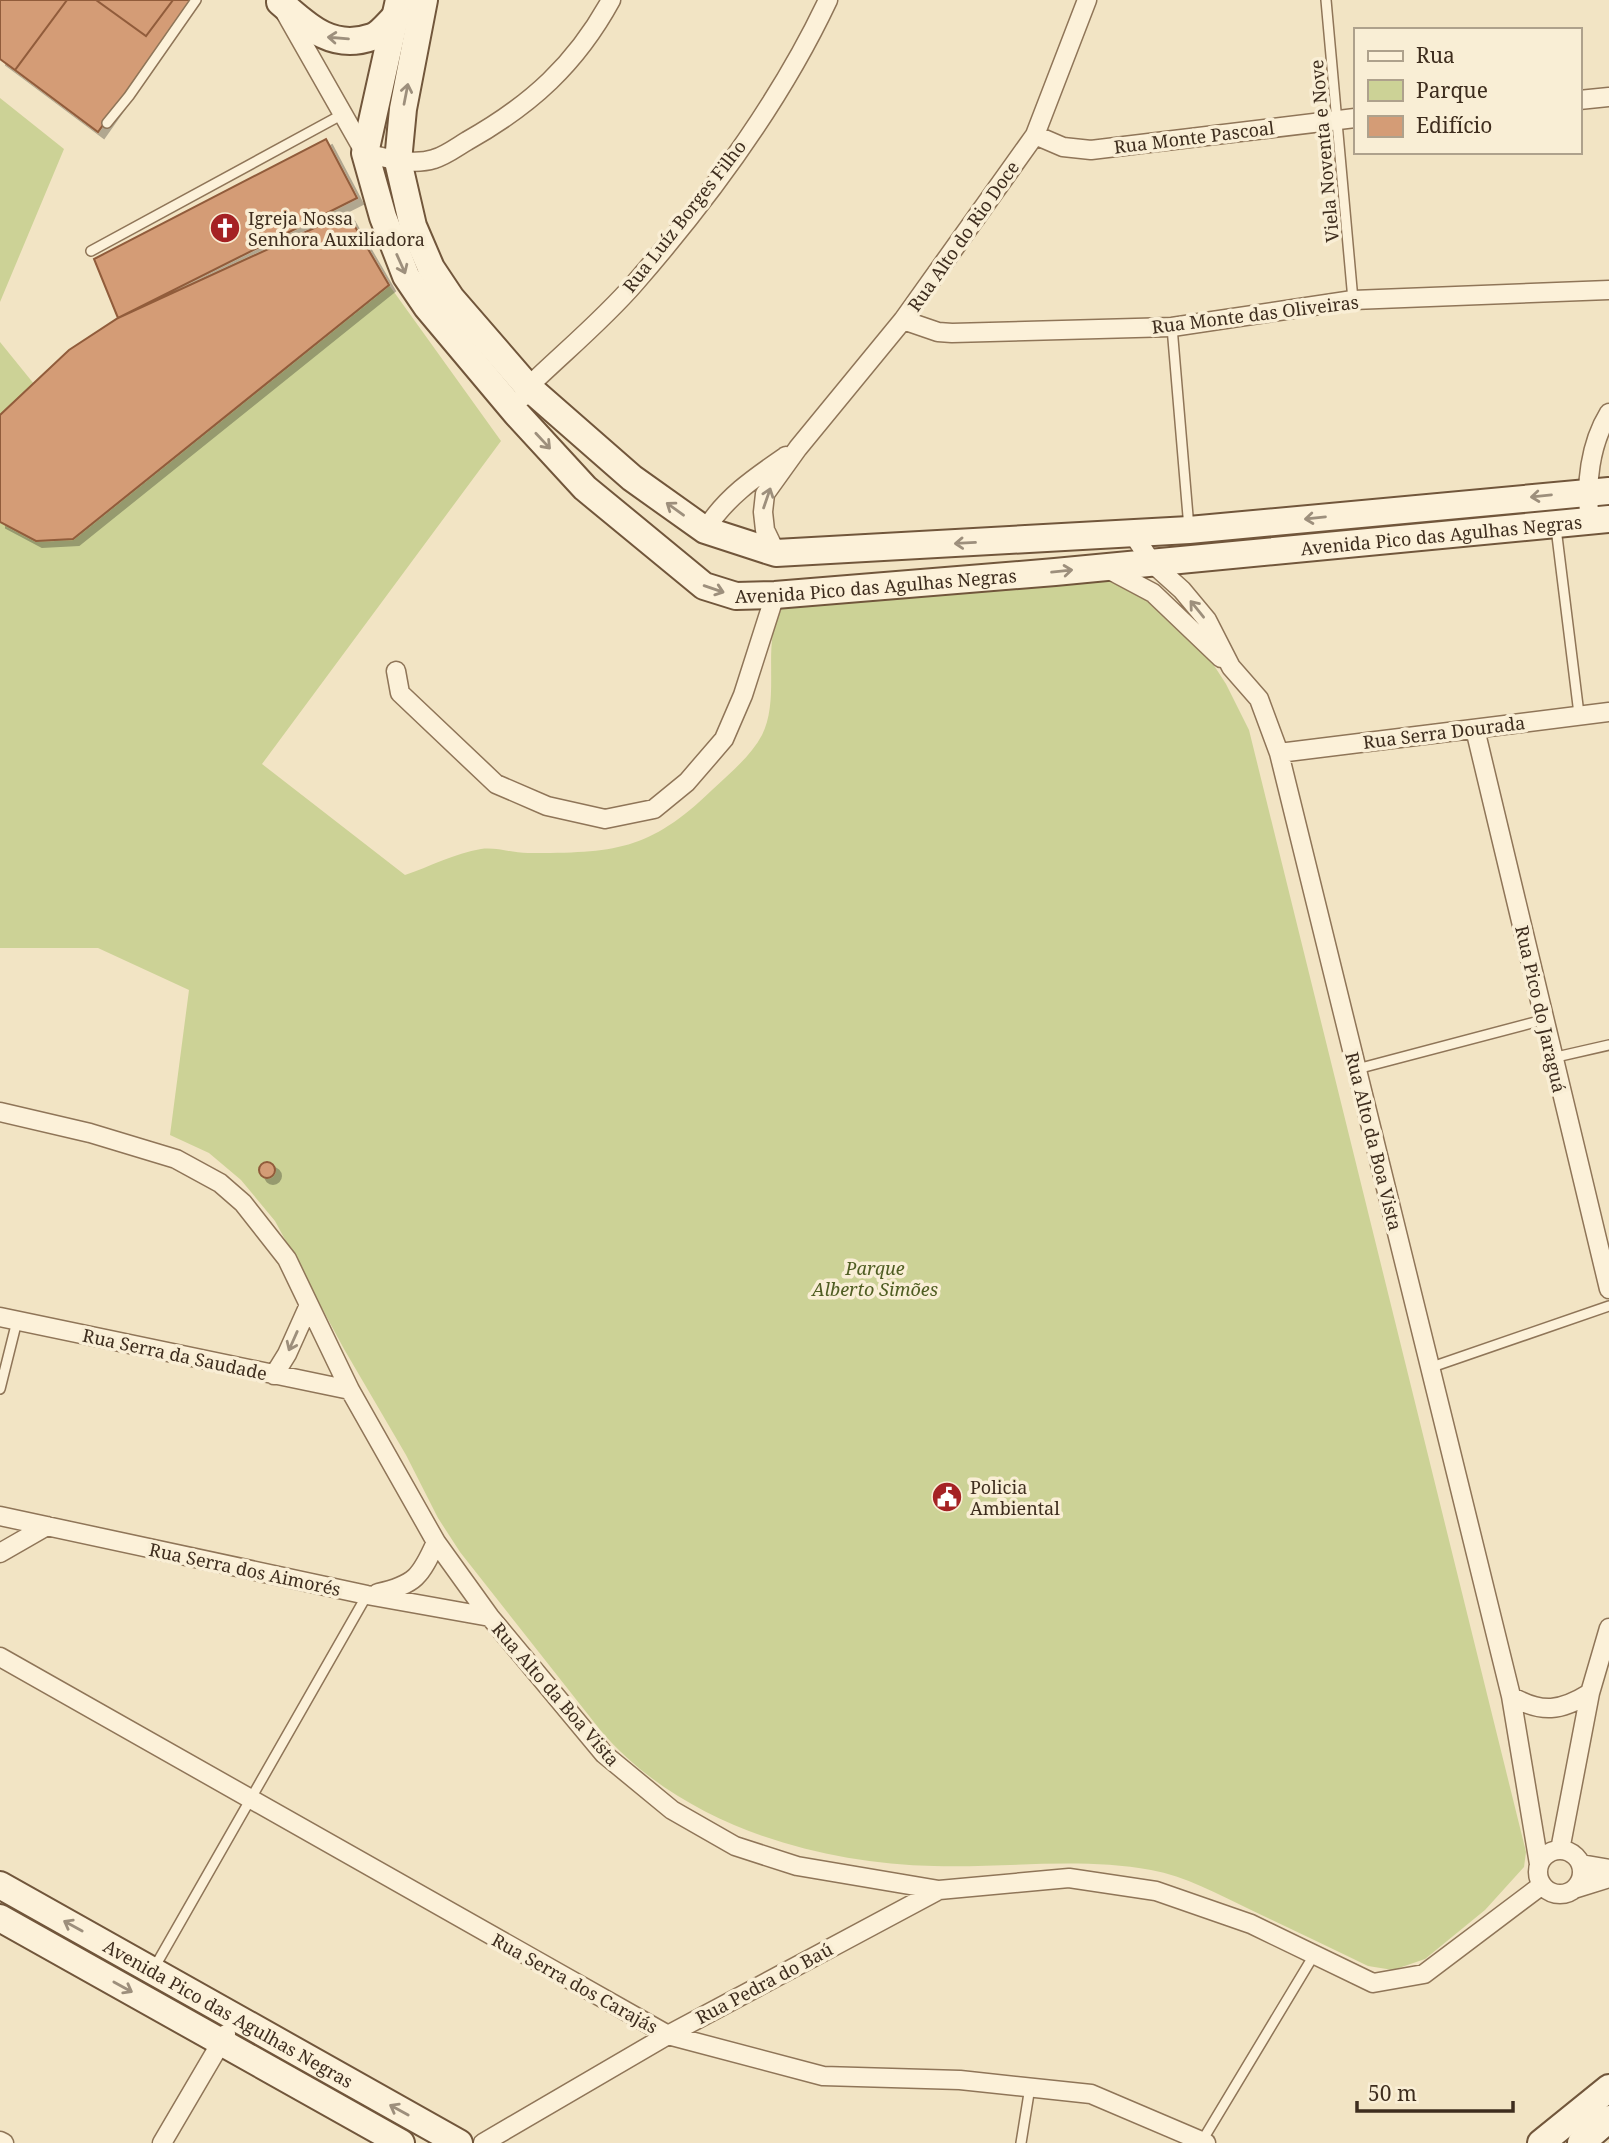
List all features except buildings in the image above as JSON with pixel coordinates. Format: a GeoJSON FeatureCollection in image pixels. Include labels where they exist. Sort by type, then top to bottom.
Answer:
{"type":"FeatureCollection","features":[{"type":"Feature","properties":{"kind":"street","name":"Avenida Pico das Agulhas Negras"},"geometry":{"type":"LineString","coordinates":[[424,0],[403,109],[398,162],[413,226],[431,268],[451,298],[528,387],[632,478],[705,530],[776,553],[1189,530],[1598,491]]}},
{"type":"Feature","properties":{"kind":"street"},"geometry":{"type":"LineString","coordinates":[[278,1],[365,153],[398,162],[433,160],[494,126],[554,80],[594,30],[611,0]]}},
{"type":"Feature","properties":{"kind":"street","name":"Rua Luíz Borges Filho"},"geometry":{"type":"LineString","coordinates":[[516,413],[528,387],[634,284],[718,179],[767,106],[828,0]]}},
{"type":"Feature","properties":{"kind":"street","name":"Rua Alto do Rio Doce"},"geometry":{"type":"LineString","coordinates":[[798,448],[904,320],[1035,135],[1087,0]]}},
{"type":"Feature","properties":{"kind":"street"},"geometry":{"type":"LineString","coordinates":[[278,1],[314,33],[335,40],[373,37],[398,7]]}},
{"type":"Feature","properties":{"kind":"street"},"geometry":{"type":"LineString","coordinates":[[365,153],[398,7]]}},
{"type":"Feature","properties":{"kind":"street"},"geometry":{"type":"LineString","coordinates":[[1581,100],[1609,97]]}},
{"type":"Feature","properties":{"kind":"street","name":"Rua Monte Pascoal"},"geometry":{"type":"LineString","coordinates":[[1035,135],[1063,147],[1091,150],[1347,118]]}},
{"type":"Feature","properties":{"kind":"street","name":"Avenida Pico das Agulhas Negras"},"geometry":{"type":"LineString","coordinates":[[365,153],[383,217],[406,276],[427,307],[516,413],[585,488],[704,586],[736,596],[1152,563],[1600,520]]}},
{"type":"Feature","properties":{"kind":"street","name":"Rua Monte das Oliveiras"},"geometry":{"type":"LineString","coordinates":[[904,320],[938,332],[952,333],[1172,327],[1353,300],[1609,290]]}},
{"type":"Feature","properties":{"kind":"street"},"geometry":{"type":"LineString","coordinates":[[1600,520],[1599,429],[1609,413]]}},
{"type":"Feature","properties":{"kind":"street"},"geometry":{"type":"LineString","coordinates":[[685,570],[688,550],[719,509],[743,486],[798,448]]}},
{"type":"Feature","properties":{"kind":"street"},"geometry":{"type":"LineString","coordinates":[[396,671],[400,693],[496,784],[547,806],[605,819],[654,809],[687,782],[724,739],[743,695],[782,575],[776,553],[765,530],[765,494],[798,448]]}},
{"type":"Feature","properties":{"kind":"street","name":"Rua Alto da Boa Vista"},"geometry":{"type":"LineString","coordinates":[[1133,534],[1152,563],[1182,590],[1207,620],[1231,667],[1259,699],[1279,754],[1511,1696],[1526,1789],[1550,1855]]}},
{"type":"Feature","properties":{"kind":"street"},"geometry":{"type":"LineString","coordinates":[[1103,566],[1153,593],[1231,667]]}},
{"type":"Feature","properties":{"kind":"street","name":"Rua Serra Dourada"},"geometry":{"type":"LineString","coordinates":[[1279,754],[1609,712]]}},
{"type":"Feature","properties":{"kind":"street","name":"Rua Pico do Jaraguá"},"geometry":{"type":"LineString","coordinates":[[1475,729],[1609,1289]]}},
{"type":"Feature","properties":{"kind":"street","name":"Rua Alto da Boa Vista"},"geometry":{"type":"LineString","coordinates":[[0,1112],[90,1133],[176,1159],[200,1170],[243,1203],[272,1237],[350,1390],[436,1542],[490,1617],[604,1754],[672,1810],[735,1846],[797,1866],[939,1890],[1069,1878],[1156,1891],[1251,1924],[1373,1983],[1424,1974],[1542,1885]]}},
{"type":"Feature","properties":{"kind":"street"},"geometry":{"type":"LineString","coordinates":[[274,1375],[287,1354],[309,1305]]}},
{"type":"Feature","properties":{"kind":"street","name":"Rua Serra da Saudade"},"geometry":{"type":"LineString","coordinates":[[8,1319],[350,1390]]}},
{"type":"Feature","properties":{"kind":"street","name":"Rua Serra dos Aimorés"},"geometry":{"type":"LineString","coordinates":[[0,1516],[367,1595],[490,1617]]}},
{"type":"Feature","properties":{"kind":"street"},"geometry":{"type":"LineString","coordinates":[[0,1553],[47,1526]]}},
{"type":"Feature","properties":{"kind":"street"},"geometry":{"type":"LineString","coordinates":[[367,1595],[410,1584],[425,1567],[436,1542]]}},
{"type":"Feature","properties":{"kind":"street"},"geometry":{"type":"LineString","coordinates":[[1609,1629],[1590,1693],[1550,1855],[1539,1879],[1547,1890],[1561,1894],[1609,1878]]}},
{"type":"Feature","properties":{"kind":"street","name":"Rua Serra dos Carajás"},"geometry":{"type":"LineString","coordinates":[[0,1657],[668,2035],[823,2076],[960,2080],[1091,2094],[1204,2142]]}},
{"type":"Feature","properties":{"kind":"street"},"geometry":{"type":"LineString","coordinates":[[1511,1696],[1535,1708],[1554,1710],[1590,1693]]}},
{"type":"Feature","properties":{"kind":"street"},"geometry":{"type":"LineString","coordinates":[[1550,1855],[1573,1854],[1581,1864],[1582,1877],[1574,1889]]}},
{"type":"Feature","properties":{"kind":"street"},"geometry":{"type":"LineString","coordinates":[[1581,1864],[1609,1869]]}},
{"type":"Feature","properties":{"kind":"street","name":"Avenida Pico das Agulhas Negras"},"geometry":{"type":"LineString","coordinates":[[0,1885],[459,2143]]}},
{"type":"Feature","properties":{"kind":"street","name":"Rua Pedra do Baú"},"geometry":{"type":"LineString","coordinates":[[483,2143],[668,2035],[939,1890]]}},
{"type":"Feature","properties":{"kind":"street","name":"Avenida Pico das Agulhas Negras"},"geometry":{"type":"LineString","coordinates":[[0,1918],[401,2143]]}},
{"type":"Feature","properties":{"kind":"street"},"geometry":{"type":"LineString","coordinates":[[162,2143],[236,2018]]}},
{"type":"Feature","properties":{"kind":"street"},"geometry":{"type":"LineString","coordinates":[[1541,2143],[1609,2088]]}},
{"type":"Feature","properties":{"kind":"street"},"geometry":{"type":"LineString","coordinates":[[1581,2143],[1609,2119]]}},
{"type":"Feature","properties":{"kind":"lane"},"geometry":{"type":"LineString","coordinates":[[107,123],[130,96],[196,0]]}},
{"type":"Feature","properties":{"kind":"lane","name":"Viela Noventa e Nove"},"geometry":{"type":"LineString","coordinates":[[1326,0],[1347,118],[1353,300]]}},
{"type":"Feature","properties":{"kind":"lane"},"geometry":{"type":"LineString","coordinates":[[91,251],[343,114]]}},
{"type":"Feature","properties":{"kind":"lane"},"geometry":{"type":"LineString","coordinates":[[1172,327],[1189,530]]}},
{"type":"Feature","properties":{"kind":"lane"},"geometry":{"type":"LineString","coordinates":[[1556,523],[1579,714]]}},
{"type":"Feature","properties":{"kind":"lane"},"geometry":{"type":"LineString","coordinates":[[1355,1069],[1544,1020]]}},
{"type":"Feature","properties":{"kind":"lane"},"geometry":{"type":"LineString","coordinates":[[1552,1058],[1609,1045]]}},
{"type":"Feature","properties":{"kind":"lane"},"geometry":{"type":"LineString","coordinates":[[1432,1367],[1609,1306]]}},
{"type":"Feature","properties":{"kind":"lane"},"geometry":{"type":"LineString","coordinates":[[0,1389],[8,1319]]}},
{"type":"Feature","properties":{"kind":"lane"},"geometry":{"type":"LineString","coordinates":[[152,1971],[367,1595]]}},
{"type":"Feature","properties":{"kind":"lane"},"geometry":{"type":"LineString","coordinates":[[1204,2142],[1314,1955]]}},
{"type":"Feature","properties":{"kind":"lane"},"geometry":{"type":"LineString","coordinates":[[1021,2143],[1030,2087]]}},
{"type":"Feature","properties":{"kind":"green space"},"geometry":{"type":"Polygon","coordinates":[[[0,98],[64,149],[0,302],[0,98]]]}},
{"type":"Feature","properties":{"kind":"green space","name":"Parque Alberto Simões"},"geometry":{"type":"Polygon","coordinates":[[[389,285],[501,441],[262,764],[405,875],[481,849],[528,853],[584,852],[629,844],[669,826],[733,771],[762,735],[770,703],[773,634],[784,605],[1102,574],[1159,608],[1204,650],[1226,684],[1249,730],[1526,1852],[1524,1867],[1485,1910],[1425,1959],[1393,1970],[1368,1966],[1189,1881],[1151,1870],[1097,1864],[934,1866],[843,1857],[753,1832],[710,1814],[670,1791],[633,1763],[601,1731],[460,1552],[438,1518],[406,1455],[344,1349],[275,1221],[241,1180],[209,1153],[170,1135],[189,990],[98,948],[0,948],[0,522],[36,541],[73,539],[389,285]]]}},
{"type":"Feature","properties":{"kind":"green space"},"geometry":{"type":"Polygon","coordinates":[[[0,342],[34,384],[0,415],[0,342]]]}},
{"type":"Feature","properties":{"kind":"place","name":"Igreja Nossa Senhora Auxiliadora"},"geometry":{"type":"Point","coordinates":[225,228]}},
{"type":"Feature","properties":{"kind":"place","name":"Policia Ambiental"},"geometry":{"type":"Point","coordinates":[947,1497]}}]}
